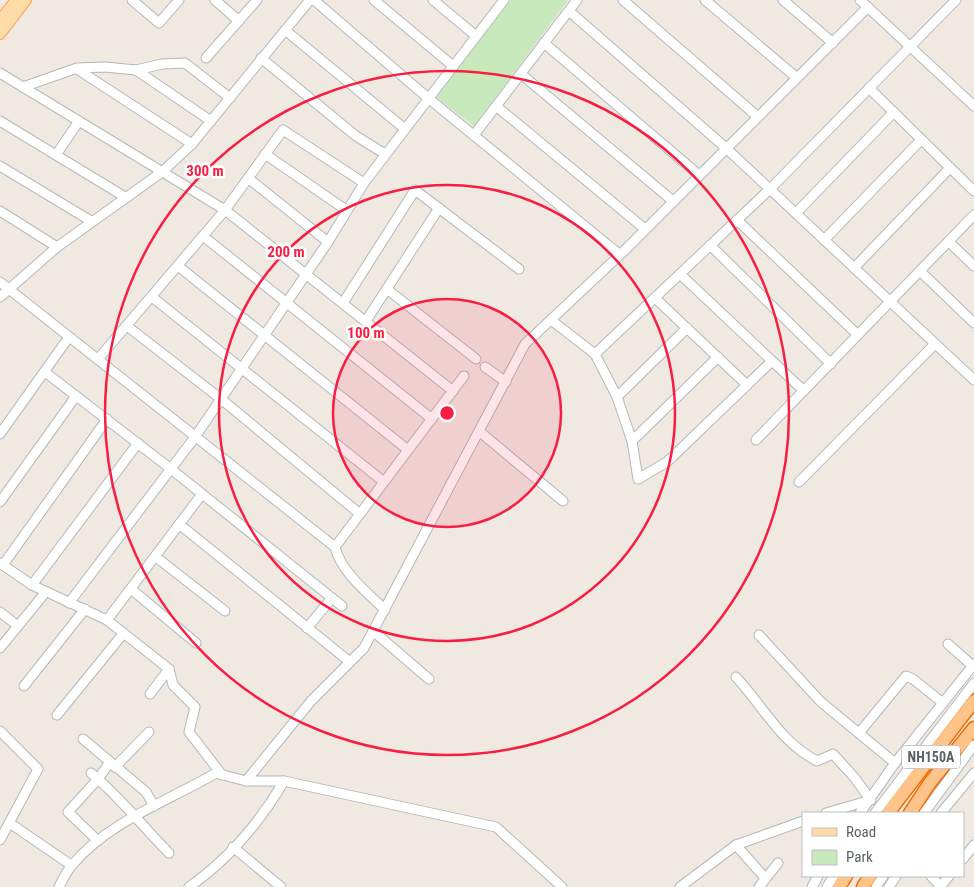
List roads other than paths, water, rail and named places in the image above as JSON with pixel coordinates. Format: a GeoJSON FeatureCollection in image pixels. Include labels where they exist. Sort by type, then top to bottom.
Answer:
{"type":"FeatureCollection","features":[{"type":"Feature","properties":{"kind":"highway","name":"NH150A"},"geometry":{"type":"LineString","coordinates":[[881,812],[974,701]]}},
{"type":"Feature","properties":{"kind":"highway","name":"NH150A"},"geometry":{"type":"LineString","coordinates":[[911,812],[929,784],[974,728]]}},
{"type":"Feature","properties":{"kind":"main road"},"geometry":{"type":"LineString","coordinates":[[0,20],[16,0]]}},
{"type":"Feature","properties":{"kind":"main road"},"geometry":{"type":"LineString","coordinates":[[0,34],[26,0]]}},
{"type":"Feature","properties":{"kind":"street"},"geometry":{"type":"LineString","coordinates":[[132,0],[159,23],[179,0]]}},
{"type":"Feature","properties":{"kind":"street"},"geometry":{"type":"LineString","coordinates":[[215,0],[239,20]]}},
{"type":"Feature","properties":{"kind":"street"},"geometry":{"type":"LineString","coordinates":[[206,58],[257,0]]}},
{"type":"Feature","properties":{"kind":"street"},"geometry":{"type":"LineString","coordinates":[[0,297],[57,247],[162,172],[192,144],[261,58],[312,0],[428,98],[620,254]]}},
{"type":"Feature","properties":{"kind":"street"},"geometry":{"type":"LineString","coordinates":[[374,0],[452,66]]}},
{"type":"Feature","properties":{"kind":"street"},"geometry":{"type":"LineString","coordinates":[[433,0],[476,36]]}},
{"type":"Feature","properties":{"kind":"street"},"geometry":{"type":"LineString","coordinates":[[474,135],[577,0]]}},
{"type":"Feature","properties":{"kind":"street"},"geometry":{"type":"LineString","coordinates":[[623,0],[758,117]]}},
{"type":"Feature","properties":{"kind":"street"},"geometry":{"type":"LineString","coordinates":[[705,0],[797,78]]}},
{"type":"Feature","properties":{"kind":"street"},"geometry":{"type":"LineString","coordinates":[[783,0],[833,43]]}},
{"type":"Feature","properties":{"kind":"street"},"geometry":{"type":"LineString","coordinates":[[860,0],[974,106]]}},
{"type":"Feature","properties":{"kind":"street"},"geometry":{"type":"LineString","coordinates":[[596,354],[770,189],[956,0]]}},
{"type":"Feature","properties":{"kind":"street"},"geometry":{"type":"LineString","coordinates":[[69,603],[195,437],[328,242],[364,183],[476,36],[499,2]]}},
{"type":"Feature","properties":{"kind":"street"},"geometry":{"type":"LineString","coordinates":[[246,781],[311,701],[364,648],[526,344],[673,202],[868,8]]}},
{"type":"Feature","properties":{"kind":"street"},"geometry":{"type":"LineString","coordinates":[[569,11],[726,148],[974,380]]}},
{"type":"Feature","properties":{"kind":"street"},"geometry":{"type":"LineString","coordinates":[[285,30],[405,129]]}},
{"type":"Feature","properties":{"kind":"street"},"geometry":{"type":"LineString","coordinates":[[544,43],[699,175]]}},
{"type":"Feature","properties":{"kind":"street"},"geometry":{"type":"LineString","coordinates":[[261,58],[356,136],[385,154]]}},
{"type":"Feature","properties":{"kind":"street"},"geometry":{"type":"LineString","coordinates":[[23,87],[77,68],[104,67],[136,70],[162,64],[184,63],[230,98]]}},
{"type":"Feature","properties":{"kind":"street"},"geometry":{"type":"LineString","coordinates":[[77,68],[192,144]]}},
{"type":"Feature","properties":{"kind":"street"},"geometry":{"type":"LineString","coordinates":[[136,70],[211,121]]}},
{"type":"Feature","properties":{"kind":"street"},"geometry":{"type":"LineString","coordinates":[[0,73],[225,210],[307,273],[452,390]]}},
{"type":"Feature","properties":{"kind":"street"},"geometry":{"type":"LineString","coordinates":[[521,74],[673,202]]}},
{"type":"Feature","properties":{"kind":"street"},"geometry":{"type":"LineString","coordinates":[[869,88],[974,191]]}},
{"type":"Feature","properties":{"kind":"street"},"geometry":{"type":"LineString","coordinates":[[496,106],[645,229]]}},
{"type":"Feature","properties":{"kind":"street"},"geometry":{"type":"LineString","coordinates":[[796,213],[894,112]]}},
{"type":"Feature","properties":{"kind":"street"},"geometry":{"type":"LineString","coordinates":[[0,121],[125,198]]}},
{"type":"Feature","properties":{"kind":"street"},"geometry":{"type":"LineString","coordinates":[[56,155],[79,121]]}},
{"type":"Feature","properties":{"kind":"street"},"geometry":{"type":"LineString","coordinates":[[98,359],[225,210],[283,130],[364,183]]}},
{"type":"Feature","properties":{"kind":"street"},"geometry":{"type":"LineString","coordinates":[[824,240],[921,140]]}},
{"type":"Feature","properties":{"kind":"street"},"geometry":{"type":"LineString","coordinates":[[266,154],[346,210]]}},
{"type":"Feature","properties":{"kind":"street"},"geometry":{"type":"LineString","coordinates":[[0,166],[91,221]]}},
{"type":"Feature","properties":{"kind":"street"},"geometry":{"type":"LineString","coordinates":[[854,268],[950,168]]}},
{"type":"Feature","properties":{"kind":"street"},"geometry":{"type":"LineString","coordinates":[[248,178],[328,242]]}},
{"type":"Feature","properties":{"kind":"street"},"geometry":{"type":"LineString","coordinates":[[343,303],[415,190],[519,269]]}},
{"type":"Feature","properties":{"kind":"street"},"geometry":{"type":"LineString","coordinates":[[366,321],[388,290],[439,208]]}},
{"type":"Feature","properties":{"kind":"street"},"geometry":{"type":"LineString","coordinates":[[0,211],[57,247]]}},
{"type":"Feature","properties":{"kind":"street"},"geometry":{"type":"LineString","coordinates":[[756,440],[974,216]]}},
{"type":"Feature","properties":{"kind":"street"},"geometry":{"type":"LineString","coordinates":[[737,220],[858,335]]}},
{"type":"Feature","properties":{"kind":"street"},"geometry":{"type":"LineString","coordinates":[[203,236],[432,418]]}},
{"type":"Feature","properties":{"kind":"street"},"geometry":{"type":"LineString","coordinates":[[949,242],[974,266]]}},
{"type":"Feature","properties":{"kind":"street"},"geometry":{"type":"LineString","coordinates":[[710,246],[831,364]]}},
{"type":"Feature","properties":{"kind":"street"},"geometry":{"type":"LineString","coordinates":[[178,266],[408,450]]}},
{"type":"Feature","properties":{"kind":"street"},"geometry":{"type":"LineString","coordinates":[[920,272],[974,323]]}},
{"type":"Feature","properties":{"kind":"street"},"geometry":{"type":"LineString","coordinates":[[680,274],[804,391]]}},
{"type":"Feature","properties":{"kind":"street"},"geometry":{"type":"LineString","coordinates":[[0,282],[335,547],[337,556],[345,568],[385,610]]}},
{"type":"Feature","properties":{"kind":"street"},"geometry":{"type":"LineString","coordinates":[[388,290],[476,359]]}},
{"type":"Feature","properties":{"kind":"street"},"geometry":{"type":"LineString","coordinates":[[152,297],[384,482]]}},
{"type":"Feature","properties":{"kind":"street"},"geometry":{"type":"LineString","coordinates":[[655,298],[747,385]]}},
{"type":"Feature","properties":{"kind":"street"},"geometry":{"type":"LineString","coordinates":[[552,320],[596,354],[617,397],[632,441],[638,480],[667,462],[772,361]]}},
{"type":"Feature","properties":{"kind":"street"},"geometry":{"type":"LineString","coordinates":[[126,326],[221,399],[360,514]]}},
{"type":"Feature","properties":{"kind":"street"},"geometry":{"type":"LineString","coordinates":[[617,397],[688,328]]}},
{"type":"Feature","properties":{"kind":"street"},"geometry":{"type":"LineString","coordinates":[[0,434],[69,337]]}},
{"type":"Feature","properties":{"kind":"street"},"geometry":{"type":"LineString","coordinates":[[799,482],[935,344]]}},
{"type":"Feature","properties":{"kind":"street"},"geometry":{"type":"LineString","coordinates":[[632,441],[718,358]]}},
{"type":"Feature","properties":{"kind":"street"},"geometry":{"type":"LineString","coordinates":[[485,367],[506,382]]}},
{"type":"Feature","properties":{"kind":"street"},"geometry":{"type":"LineString","coordinates":[[45,372],[171,468],[342,606]]}},
{"type":"Feature","properties":{"kind":"street"},"geometry":{"type":"LineString","coordinates":[[335,547],[464,376]]}},
{"type":"Feature","properties":{"kind":"street"},"geometry":{"type":"LineString","coordinates":[[0,502],[76,396]]}},
{"type":"Feature","properties":{"kind":"street"},"geometry":{"type":"LineString","coordinates":[[107,419],[1,564],[45,592],[106,620],[169,669],[173,685],[196,707],[189,732],[222,775]]}},
{"type":"Feature","properties":{"kind":"street"},"geometry":{"type":"LineString","coordinates":[[480,432],[563,501]]}},
{"type":"Feature","properties":{"kind":"street"},"geometry":{"type":"LineString","coordinates":[[32,585],[138,443]]}},
{"type":"Feature","properties":{"kind":"street"},"geometry":{"type":"LineString","coordinates":[[106,620],[156,557],[202,494]]}},
{"type":"Feature","properties":{"kind":"street"},"geometry":{"type":"LineString","coordinates":[[179,524],[350,662]]}},
{"type":"Feature","properties":{"kind":"street"},"geometry":{"type":"LineString","coordinates":[[156,557],[225,611]]}},
{"type":"Feature","properties":{"kind":"street"},"geometry":{"type":"LineString","coordinates":[[131,589],[196,643]]}},
{"type":"Feature","properties":{"kind":"street"},"geometry":{"type":"LineString","coordinates":[[0,648],[45,592]]}},
{"type":"Feature","properties":{"kind":"street"},"geometry":{"type":"LineString","coordinates":[[307,628],[332,598]]}},
{"type":"Feature","properties":{"kind":"street"},"geometry":{"type":"LineString","coordinates":[[24,686],[85,609]]}},
{"type":"Feature","properties":{"kind":"street"},"geometry":{"type":"LineString","coordinates":[[0,612],[18,626]]}},
{"type":"Feature","properties":{"kind":"street"},"geometry":{"type":"LineString","coordinates":[[373,631],[430,679]]}},
{"type":"Feature","properties":{"kind":"street"},"geometry":{"type":"LineString","coordinates":[[57,715],[123,634]]}},
{"type":"Feature","properties":{"kind":"street"},"geometry":{"type":"LineString","coordinates":[[759,635],[821,702],[895,763]]}},
{"type":"Feature","properties":{"kind":"street"},"geometry":{"type":"LineString","coordinates":[[861,812],[895,763],[974,665],[948,644]]}},
{"type":"Feature","properties":{"kind":"street"},"geometry":{"type":"LineString","coordinates":[[150,694],[169,669]]}},
{"type":"Feature","properties":{"kind":"street"},"geometry":{"type":"LineString","coordinates":[[859,733],[906,676],[913,679],[943,703]]}},
{"type":"Feature","properties":{"kind":"street"},"geometry":{"type":"LineString","coordinates":[[736,677],[767,717],[804,755],[816,761],[833,754],[854,777],[881,812],[974,683]]}},
{"type":"Feature","properties":{"kind":"street"},"geometry":{"type":"LineString","coordinates":[[0,731],[38,769],[11,824],[0,840]]}},
{"type":"Feature","properties":{"kind":"street"},"geometry":{"type":"LineString","coordinates":[[97,840],[68,812],[95,776],[113,764],[149,732]]}},
{"type":"Feature","properties":{"kind":"street"},"geometry":{"type":"LineString","coordinates":[[83,739],[146,792],[154,806]]}},
{"type":"Feature","properties":{"kind":"street"},"geometry":{"type":"LineString","coordinates":[[925,812],[974,744]]}},
{"type":"Feature","properties":{"kind":"street"},"geometry":{"type":"LineString","coordinates":[[59,887],[71,865],[97,840],[133,817],[216,773],[246,781],[284,781],[496,827],[562,887]]}},
{"type":"Feature","properties":{"kind":"street"},"geometry":{"type":"LineString","coordinates":[[942,812],[974,773]]}},
{"type":"Feature","properties":{"kind":"street"},"geometry":{"type":"LineString","coordinates":[[95,776],[112,790],[133,817],[169,854]]}},
{"type":"Feature","properties":{"kind":"street"},"geometry":{"type":"LineString","coordinates":[[189,887],[200,879],[253,826],[284,781]]}},
{"type":"Feature","properties":{"kind":"street"},"geometry":{"type":"LineString","coordinates":[[829,812],[870,799]]}},
{"type":"Feature","properties":{"kind":"street"},"geometry":{"type":"LineString","coordinates":[[680,887],[736,846],[802,821]]}},
{"type":"Feature","properties":{"kind":"street"},"geometry":{"type":"LineString","coordinates":[[11,824],[71,865]]}},
{"type":"Feature","properties":{"kind":"street"},"geometry":{"type":"LineString","coordinates":[[964,858],[974,845]]}},
{"type":"Feature","properties":{"kind":"street"},"geometry":{"type":"LineString","coordinates":[[736,846],[765,878]]}},
{"type":"Feature","properties":{"kind":"street"},"geometry":{"type":"LineString","coordinates":[[233,847],[280,887]]}},
{"type":"Feature","properties":{"kind":"street"},"geometry":{"type":"LineString","coordinates":[[759,887],[778,863]]}},
{"type":"Feature","properties":{"kind":"street"},"geometry":{"type":"LineString","coordinates":[[940,887],[948,877]]}}]}
